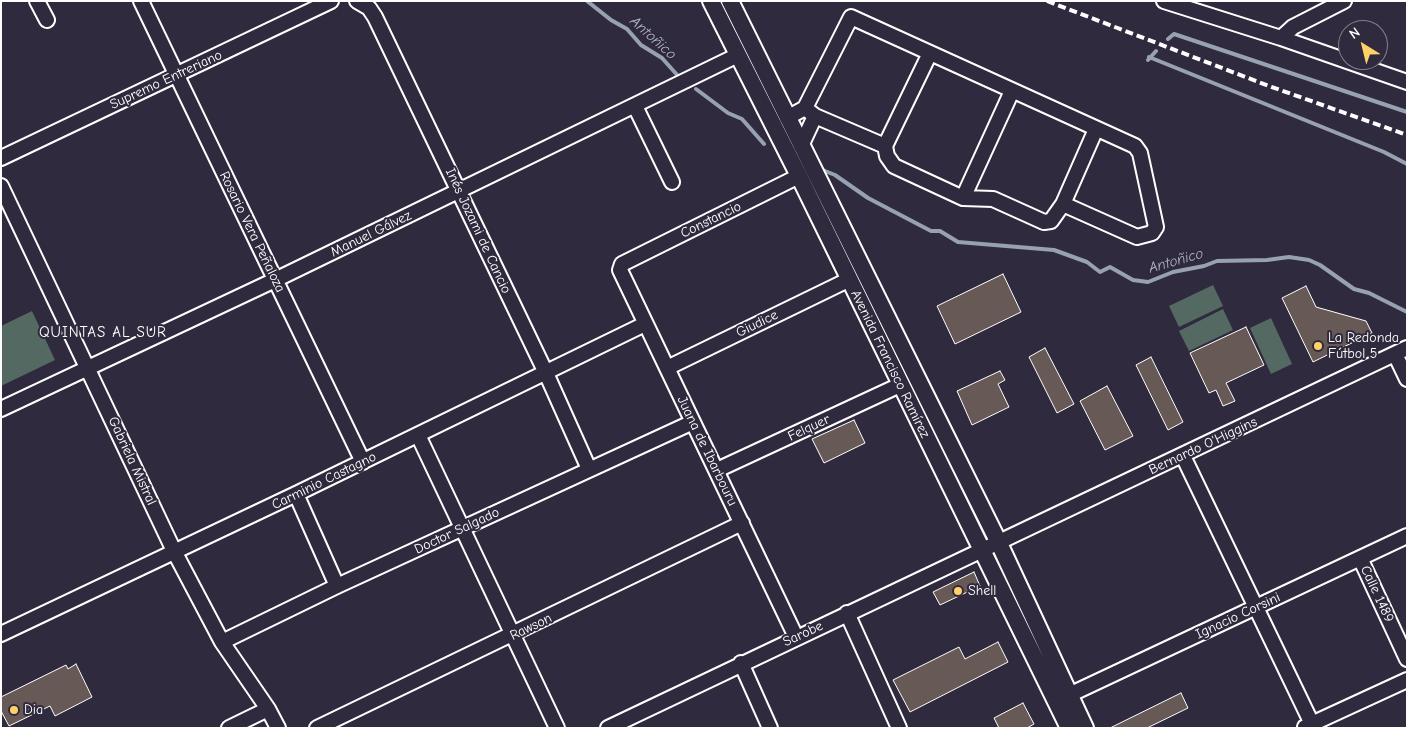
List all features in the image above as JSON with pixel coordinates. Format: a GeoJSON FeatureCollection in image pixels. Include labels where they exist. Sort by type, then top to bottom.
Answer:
{"type":"FeatureCollection","features":[{"type":"Feature","properties":{"kind":"main road","name":"Avenida Francisco Ramírez"},"geometry":{"type":"LineString","coordinates":[[711,1],[799,176],[848,280],[1069,728]]}},
{"type":"Feature","properties":{"kind":"main road","name":"Avenida Francisco Ramírez"},"geometry":{"type":"LineString","coordinates":[[730,1],[800,146],[998,541],[1085,728]]}},
{"type":"Feature","properties":{"kind":"street"},"geometry":{"type":"LineString","coordinates":[[37,1],[47,20]]}},
{"type":"Feature","properties":{"kind":"street","name":"Rosario Vera Peñaloza"},"geometry":{"type":"LineString","coordinates":[[141,1],[363,462]]}},
{"type":"Feature","properties":{"kind":"street","name":"Supremo Entreriano"},"geometry":{"type":"LineString","coordinates":[[1,158],[330,1]]}},
{"type":"Feature","properties":{"kind":"street","name":"Inés Jozami de Cancio"},"geometry":{"type":"LineString","coordinates":[[357,1],[369,8],[375,17],[546,373],[588,469]]}},
{"type":"Feature","properties":{"kind":"street"},"geometry":{"type":"LineString","coordinates":[[1164,1],[1281,38],[1407,82]]}},
{"type":"Feature","properties":{"kind":"street"},"geometry":{"type":"LineString","coordinates":[[1204,1],[1209,16]]}},
{"type":"Feature","properties":{"kind":"street"},"geometry":{"type":"LineString","coordinates":[[1281,38],[1293,27],[1344,1]]}},
{"type":"Feature","properties":{"kind":"street"},"geometry":{"type":"LineString","coordinates":[[800,146],[810,112],[851,17],[1096,128],[1138,150],[1156,227],[1152,233],[1137,237],[1063,204]]}},
{"type":"Feature","properties":{"kind":"street"},"geometry":{"type":"LineString","coordinates":[[930,53],[885,146],[887,156],[894,166],[963,198],[993,198],[1044,222],[1052,221],[1063,204],[1096,128]]}},
{"type":"Feature","properties":{"kind":"street","name":"Manuel Gálvez"},"geometry":{"type":"LineString","coordinates":[[1,409],[275,280],[738,55]]}},
{"type":"Feature","properties":{"kind":"street"},"geometry":{"type":"LineString","coordinates":[[963,198],[1012,91]]}},
{"type":"Feature","properties":{"kind":"street"},"geometry":{"type":"LineString","coordinates":[[635,106],[672,182]]}},
{"type":"Feature","properties":{"kind":"street"},"geometry":{"type":"LineString","coordinates":[[787,118],[810,112],[885,146]]}},
{"type":"Feature","properties":{"kind":"street","name":"Constancio"},"geometry":{"type":"LineString","coordinates":[[622,264],[799,176]]}},
{"type":"Feature","properties":{"kind":"street","name":"Gabriela Mistral"},"geometry":{"type":"LineString","coordinates":[[1,186],[174,551],[222,642],[268,709],[278,728]]}},
{"type":"Feature","properties":{"kind":"street","name":"Juana de Ibarbouru"},"geometry":{"type":"LineString","coordinates":[[622,264],[620,270],[644,324],[717,470],[796,637]]}},
{"type":"Feature","properties":{"kind":"street","name":"Giudice"},"geometry":{"type":"LineString","coordinates":[[666,368],[848,280]]}},
{"type":"Feature","properties":{"kind":"street","name":"Carminio Castagno"},"geometry":{"type":"LineString","coordinates":[[1,634],[363,462],[644,324]]}},
{"type":"Feature","properties":{"kind":"street"},"geometry":{"type":"LineString","coordinates":[[1401,351],[1407,379]]}},
{"type":"Feature","properties":{"kind":"street","name":"Bernardo O'Higgins"},"geometry":{"type":"LineString","coordinates":[[998,541],[1183,456],[1401,351]]}},
{"type":"Feature","properties":{"kind":"street","name":"Felquer"},"geometry":{"type":"LineString","coordinates":[[717,470],[900,385]]}},
{"type":"Feature","properties":{"kind":"street","name":"Doctor Salgado"},"geometry":{"type":"LineString","coordinates":[[222,642],[337,586],[693,422]]}},
{"type":"Feature","properties":{"kind":"street"},"geometry":{"type":"LineString","coordinates":[[418,435],[557,728]]}},
{"type":"Feature","properties":{"kind":"street"},"geometry":{"type":"LineString","coordinates":[[1183,456],[1257,607],[1310,726],[1407,680]]}},
{"type":"Feature","properties":{"kind":"street"},"geometry":{"type":"LineString","coordinates":[[296,494],[337,586]]}},
{"type":"Feature","properties":{"kind":"street","name":"Rawson"},"geometry":{"type":"LineString","coordinates":[[317,728],[512,636],[742,523]]}},
{"type":"Feature","properties":{"kind":"street","name":"Ignacio Corsini"},"geometry":{"type":"LineString","coordinates":[[1069,695],[1407,536]]}},
{"type":"Feature","properties":{"kind":"street","name":"Sarobe"},"geometry":{"type":"LineString","coordinates":[[608,728],[998,541]]}},
{"type":"Feature","properties":{"kind":"street","name":"Calle 1489"},"geometry":{"type":"LineString","coordinates":[[1360,558],[1407,659]]}},
{"type":"Feature","properties":{"kind":"street"},"geometry":{"type":"LineString","coordinates":[[846,613],[899,728]]}},
{"type":"Feature","properties":{"kind":"street"},"geometry":{"type":"LineString","coordinates":[[741,664],[770,728]]}},
{"type":"Feature","properties":{"kind":"street"},"geometry":{"type":"LineString","coordinates":[[229,728],[268,709]]}},
{"type":"Feature","properties":{"kind":"green space"},"geometry":{"type":"Polygon","coordinates":[[[1213,285],[1223,306],[1179,327],[1169,306],[1213,285]]]}},
{"type":"Feature","properties":{"kind":"green space"},"geometry":{"type":"Polygon","coordinates":[[[1223,309],[1233,330],[1189,351],[1179,331],[1223,309]]]}},
{"type":"Feature","properties":{"kind":"green space"},"geometry":{"type":"Polygon","coordinates":[[[32,311],[55,360],[1,386],[1,326],[32,311]]]}},
{"type":"Feature","properties":{"kind":"green space"},"geometry":{"type":"Polygon","coordinates":[[[1271,318],[1292,364],[1271,374],[1250,328],[1271,318]]]}},
{"type":"Feature","properties":{"kind":"building"},"geometry":{"type":"Polygon","coordinates":[[[1003,274],[1021,312],[955,344],[937,306],[1003,274]]]}},
{"type":"Feature","properties":{"kind":"building"},"geometry":{"type":"Polygon","coordinates":[[[1306,286],[1316,307],[1366,321],[1372,333],[1313,362],[1282,298],[1306,286]]]}},
{"type":"Feature","properties":{"kind":"building"},"geometry":{"type":"Polygon","coordinates":[[[1246,327],[1264,365],[1226,383],[1235,401],[1223,406],[1216,390],[1209,393],[1190,353],[1246,327]]]}},
{"type":"Feature","properties":{"kind":"building"},"geometry":{"type":"Polygon","coordinates":[[[1045,348],[1074,404],[1057,413],[1029,357],[1045,348]]]}},
{"type":"Feature","properties":{"kind":"building"},"geometry":{"type":"Polygon","coordinates":[[[1151,357],[1183,422],[1168,430],[1136,365],[1151,357]]]}},
{"type":"Feature","properties":{"kind":"building"},"geometry":{"type":"Polygon","coordinates":[[[1000,371],[1005,380],[998,384],[1009,407],[972,425],[957,391],[1000,371]]]}},
{"type":"Feature","properties":{"kind":"building"},"geometry":{"type":"Polygon","coordinates":[[[1107,386],[1133,436],[1105,450],[1080,401],[1107,386]]]}},
{"type":"Feature","properties":{"kind":"building"},"geometry":{"type":"Polygon","coordinates":[[[854,420],[865,443],[824,463],[812,439],[854,420]]]}},
{"type":"Feature","properties":{"kind":"building"},"geometry":{"type":"Polygon","coordinates":[[[974,572],[980,586],[940,605],[933,592],[974,572]]]}},
{"type":"Feature","properties":{"kind":"building"},"geometry":{"type":"Polygon","coordinates":[[[998,642],[1008,662],[910,712],[893,680],[959,647],[965,659],[998,642]]]}},
{"type":"Feature","properties":{"kind":"building"},"geometry":{"type":"Polygon","coordinates":[[[76,664],[92,697],[55,716],[50,706],[9,726],[1,711],[1,697],[66,665],[68,669],[76,664]]]}},
{"type":"Feature","properties":{"kind":"building"},"geometry":{"type":"Polygon","coordinates":[[[1181,693],[1188,708],[1147,728],[1110,728],[1181,693]]]}},
{"type":"Feature","properties":{"kind":"building"},"geometry":{"type":"Polygon","coordinates":[[[1023,703],[1034,724],[1027,728],[999,728],[994,718],[1023,703]]]}},
{"type":"Feature","properties":{"kind":"waterway","name":"Antoñico"},"geometry":{"type":"LineString","coordinates":[[587,1],[611,20],[627,29],[641,45],[662,58],[679,77]]}},
{"type":"Feature","properties":{"kind":"waterway"},"geometry":{"type":"LineString","coordinates":[[1168,39],[1174,34],[1407,112]]}},
{"type":"Feature","properties":{"kind":"waterway"},"geometry":{"type":"LineString","coordinates":[[1148,60],[1156,51]]}},
{"type":"Feature","properties":{"kind":"waterway"},"geometry":{"type":"LineString","coordinates":[[1149,57],[1384,152],[1407,164]]}},
{"type":"Feature","properties":{"kind":"waterway","name":"Antoñico"},"geometry":{"type":"LineString","coordinates":[[696,89],[728,113],[742,119],[764,144]]}},
{"type":"Feature","properties":{"kind":"waterway","name":"Antoñico"},"geometry":{"type":"LineString","coordinates":[[820,169],[835,175],[868,198],[931,231],[940,231],[958,242],[1054,250],[1087,262],[1100,272],[1110,267],[1133,280],[1148,282],[1173,272],[1204,266],[1217,261],[1267,260],[1289,257],[1309,260],[1320,265],[1354,289],[1369,293],[1407,312]]}},
{"type":"Feature","properties":{"kind":"railway"},"geometry":{"type":"LineString","coordinates":[[1047,1],[1269,86],[1407,135]]}},
{"type":"Feature","properties":{"kind":"place","name":"La Redonda Fútbol 5"},"geometry":{"type":"Point","coordinates":[1318,346]}},
{"type":"Feature","properties":{"kind":"place","name":"Shell"},"geometry":{"type":"Point","coordinates":[958,591]}},
{"type":"Feature","properties":{"kind":"place","name":"Dia"},"geometry":{"type":"Point","coordinates":[14,710]}},
{"type":"Feature","properties":{"kind":"district","name":"QUINTAS AL SUR"},"geometry":{"type":"Point","coordinates":[103,333]}}]}
